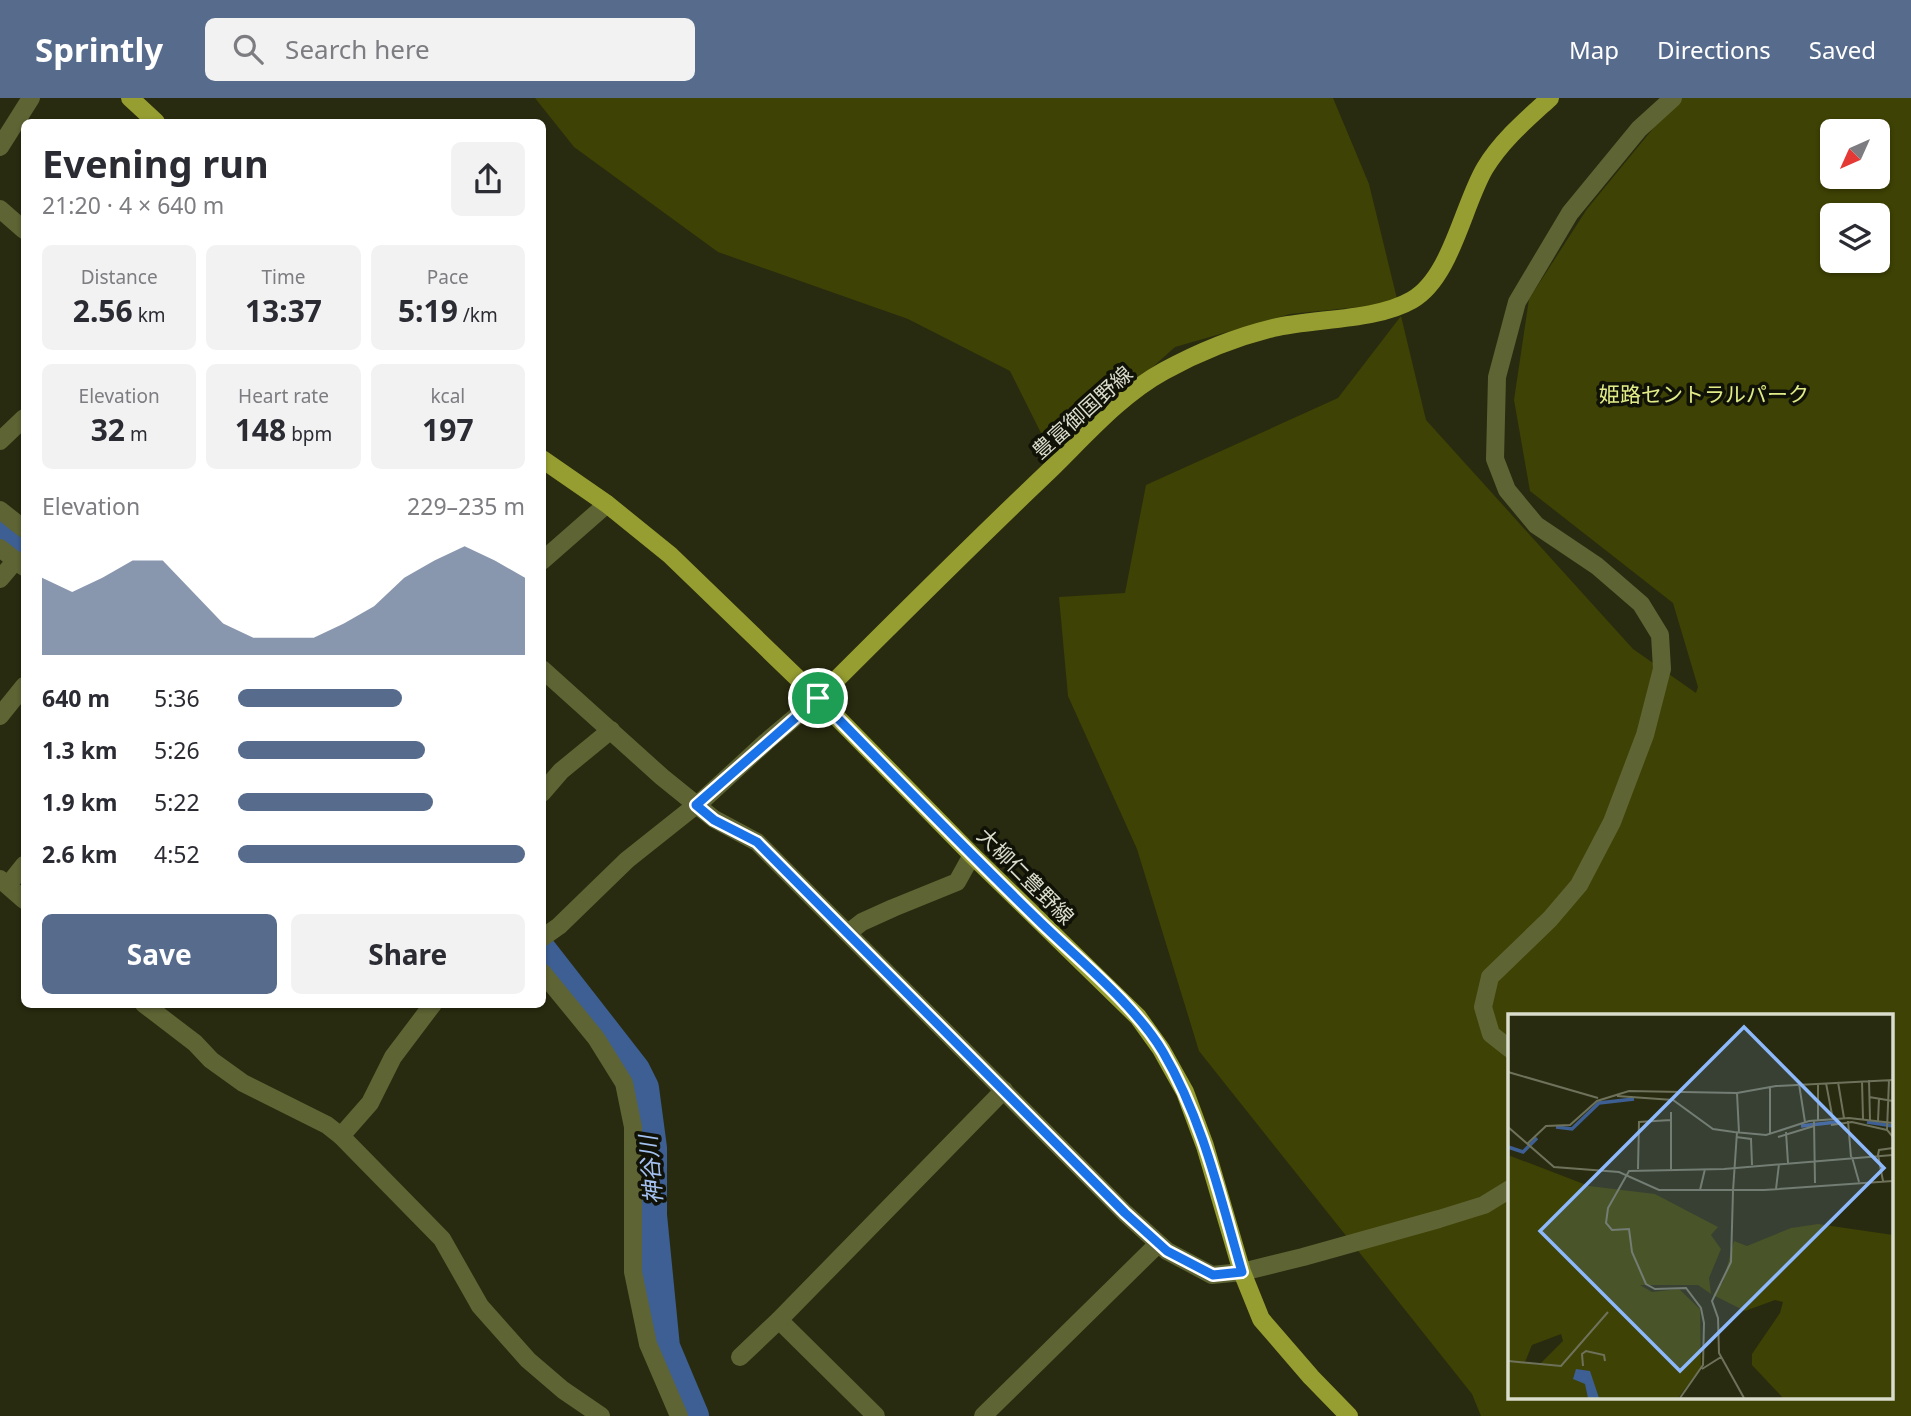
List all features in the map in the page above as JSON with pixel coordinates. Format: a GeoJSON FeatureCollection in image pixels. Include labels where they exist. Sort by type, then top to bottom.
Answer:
{"type":"FeatureCollection","features":[{"type":"Feature","properties":{"kind":"main road"},"geometry":{"type":"LineString","coordinates":[[130,98],[153,119]]}},
{"type":"Feature","properties":{"kind":"main road","name":"豊富御国野線"},"geometry":{"type":"LineString","coordinates":[[818,698],[1122,401],[1163,372],[1225,344],[1273,328],[1354,317],[1413,300],[1436,280],[1485,168],[1511,134],[1550,98]]}},
{"type":"Feature","properties":{"kind":"main road","name":"大柳仁豊野線"},"geometry":{"type":"LineString","coordinates":[[546,462],[607,504],[670,555],[818,698],[972,855],[1138,1017],[1161,1049],[1185,1092],[1205,1146],[1242,1272],[1261,1319],[1349,1416]]}},
{"type":"Feature","properties":{"kind":"street"},"geometry":{"type":"LineString","coordinates":[[0,146],[31,98]]}},
{"type":"Feature","properties":{"kind":"street"},"geometry":{"type":"LineString","coordinates":[[1508,1047],[1491,1034],[1483,1007],[1490,977],[1550,919],[1579,885],[1612,822],[1645,735],[1662,669],[1660,635],[1641,604],[1597,566],[1536,525],[1507,490],[1495,459],[1497,377],[1517,302],[1570,213],[1639,129],[1673,98]]}},
{"type":"Feature","properties":{"kind":"street"},"geometry":{"type":"LineString","coordinates":[[0,209],[21,227]]}},
{"type":"Feature","properties":{"kind":"street"},"geometry":{"type":"LineString","coordinates":[[0,441],[21,421]]}},
{"type":"Feature","properties":{"kind":"street"},"geometry":{"type":"LineString","coordinates":[[546,557],[607,504]]}},
{"type":"Feature","properties":{"kind":"street"},"geometry":{"type":"LineString","coordinates":[[0,510],[21,527]]}},
{"type":"Feature","properties":{"kind":"street"},"geometry":{"type":"LineString","coordinates":[[0,548],[20,563],[0,579]]}},
{"type":"Feature","properties":{"kind":"street"},"geometry":{"type":"LineString","coordinates":[[546,673],[714,820],[757,842],[1167,1251],[1213,1275],[1242,1272],[1439,1219],[1484,1205],[1508,1190]]}},
{"type":"Feature","properties":{"kind":"street"},"geometry":{"type":"LineString","coordinates":[[0,716],[21,690]]}},
{"type":"Feature","properties":{"kind":"street"},"geometry":{"type":"LineString","coordinates":[[546,931],[818,698]]}},
{"type":"Feature","properties":{"kind":"street"},"geometry":{"type":"LineString","coordinates":[[546,788],[561,771],[611,730]]}},
{"type":"Feature","properties":{"kind":"street"},"geometry":{"type":"LineString","coordinates":[[848,933],[862,922],[957,882],[972,855]]}},
{"type":"Feature","properties":{"kind":"street"},"geometry":{"type":"LineString","coordinates":[[21,868],[4,882],[21,897]]}},
{"type":"Feature","properties":{"kind":"street"},"geometry":{"type":"LineString","coordinates":[[546,977],[596,1038],[624,1083],[633,1127],[633,1272],[648,1344],[679,1416]]}},
{"type":"Feature","properties":{"kind":"street"},"geometry":{"type":"LineString","coordinates":[[155,1008],[211,1060],[243,1083],[327,1125],[341,1136],[442,1240],[480,1306],[528,1360],[563,1390],[601,1416]]}},
{"type":"Feature","properties":{"kind":"street"},"geometry":{"type":"LineString","coordinates":[[341,1136],[370,1103],[393,1057],[430,1008]]}},
{"type":"Feature","properties":{"kind":"street"},"geometry":{"type":"LineString","coordinates":[[740,1357],[1004,1090]]}},
{"type":"Feature","properties":{"kind":"street"},"geometry":{"type":"LineString","coordinates":[[983,1416],[1158,1244]]}},
{"type":"Feature","properties":{"kind":"street"},"geometry":{"type":"LineString","coordinates":[[779,1320],[877,1416]]}},
{"type":"Feature","properties":{"kind":"green space"},"geometry":{"type":"Polygon","coordinates":[[[535,98],[1333,98],[1369,184],[1398,303],[1290,314],[1175,347],[1053,457],[1010,371],[908,319],[718,252],[574,147],[535,98]]]}},
{"type":"Feature","properties":{"kind":"green space","name":"姫路セントラルパーク"},"geometry":{"type":"Polygon","coordinates":[[[1678,98],[1911,98],[1911,1416],[1481,1416],[1472,1394],[1199,1051],[1137,849],[1068,696],[1059,597],[1125,593],[1146,485],[1338,398],[1401,316],[1426,420],[1633,649],[1696,693],[1698,687],[1673,603],[1530,491],[1514,400],[1529,299],[1587,209],[1678,98]]]}},
{"type":"Feature","properties":{"kind":"waterway","name":"神谷川"},"geometry":{"type":"LineString","coordinates":[[0,529],[21,547]]}},
{"type":"Feature","properties":{"kind":"waterway","name":"神谷川"},"geometry":{"type":"LineString","coordinates":[[546,957],[634,1070],[643,1088],[651,1148],[651,1215],[664,1347],[693,1416]]}},
{"type":"Feature","properties":{"kind":"route"},"geometry":{"type":"LineString","coordinates":[[818,698],[972,855],[1138,1017],[1161,1049],[1185,1092],[1205,1146],[1242,1272],[1213,1275],[1167,1251],[1125,1213],[757,842],[714,820],[696,805],[818,698]]}}]}
